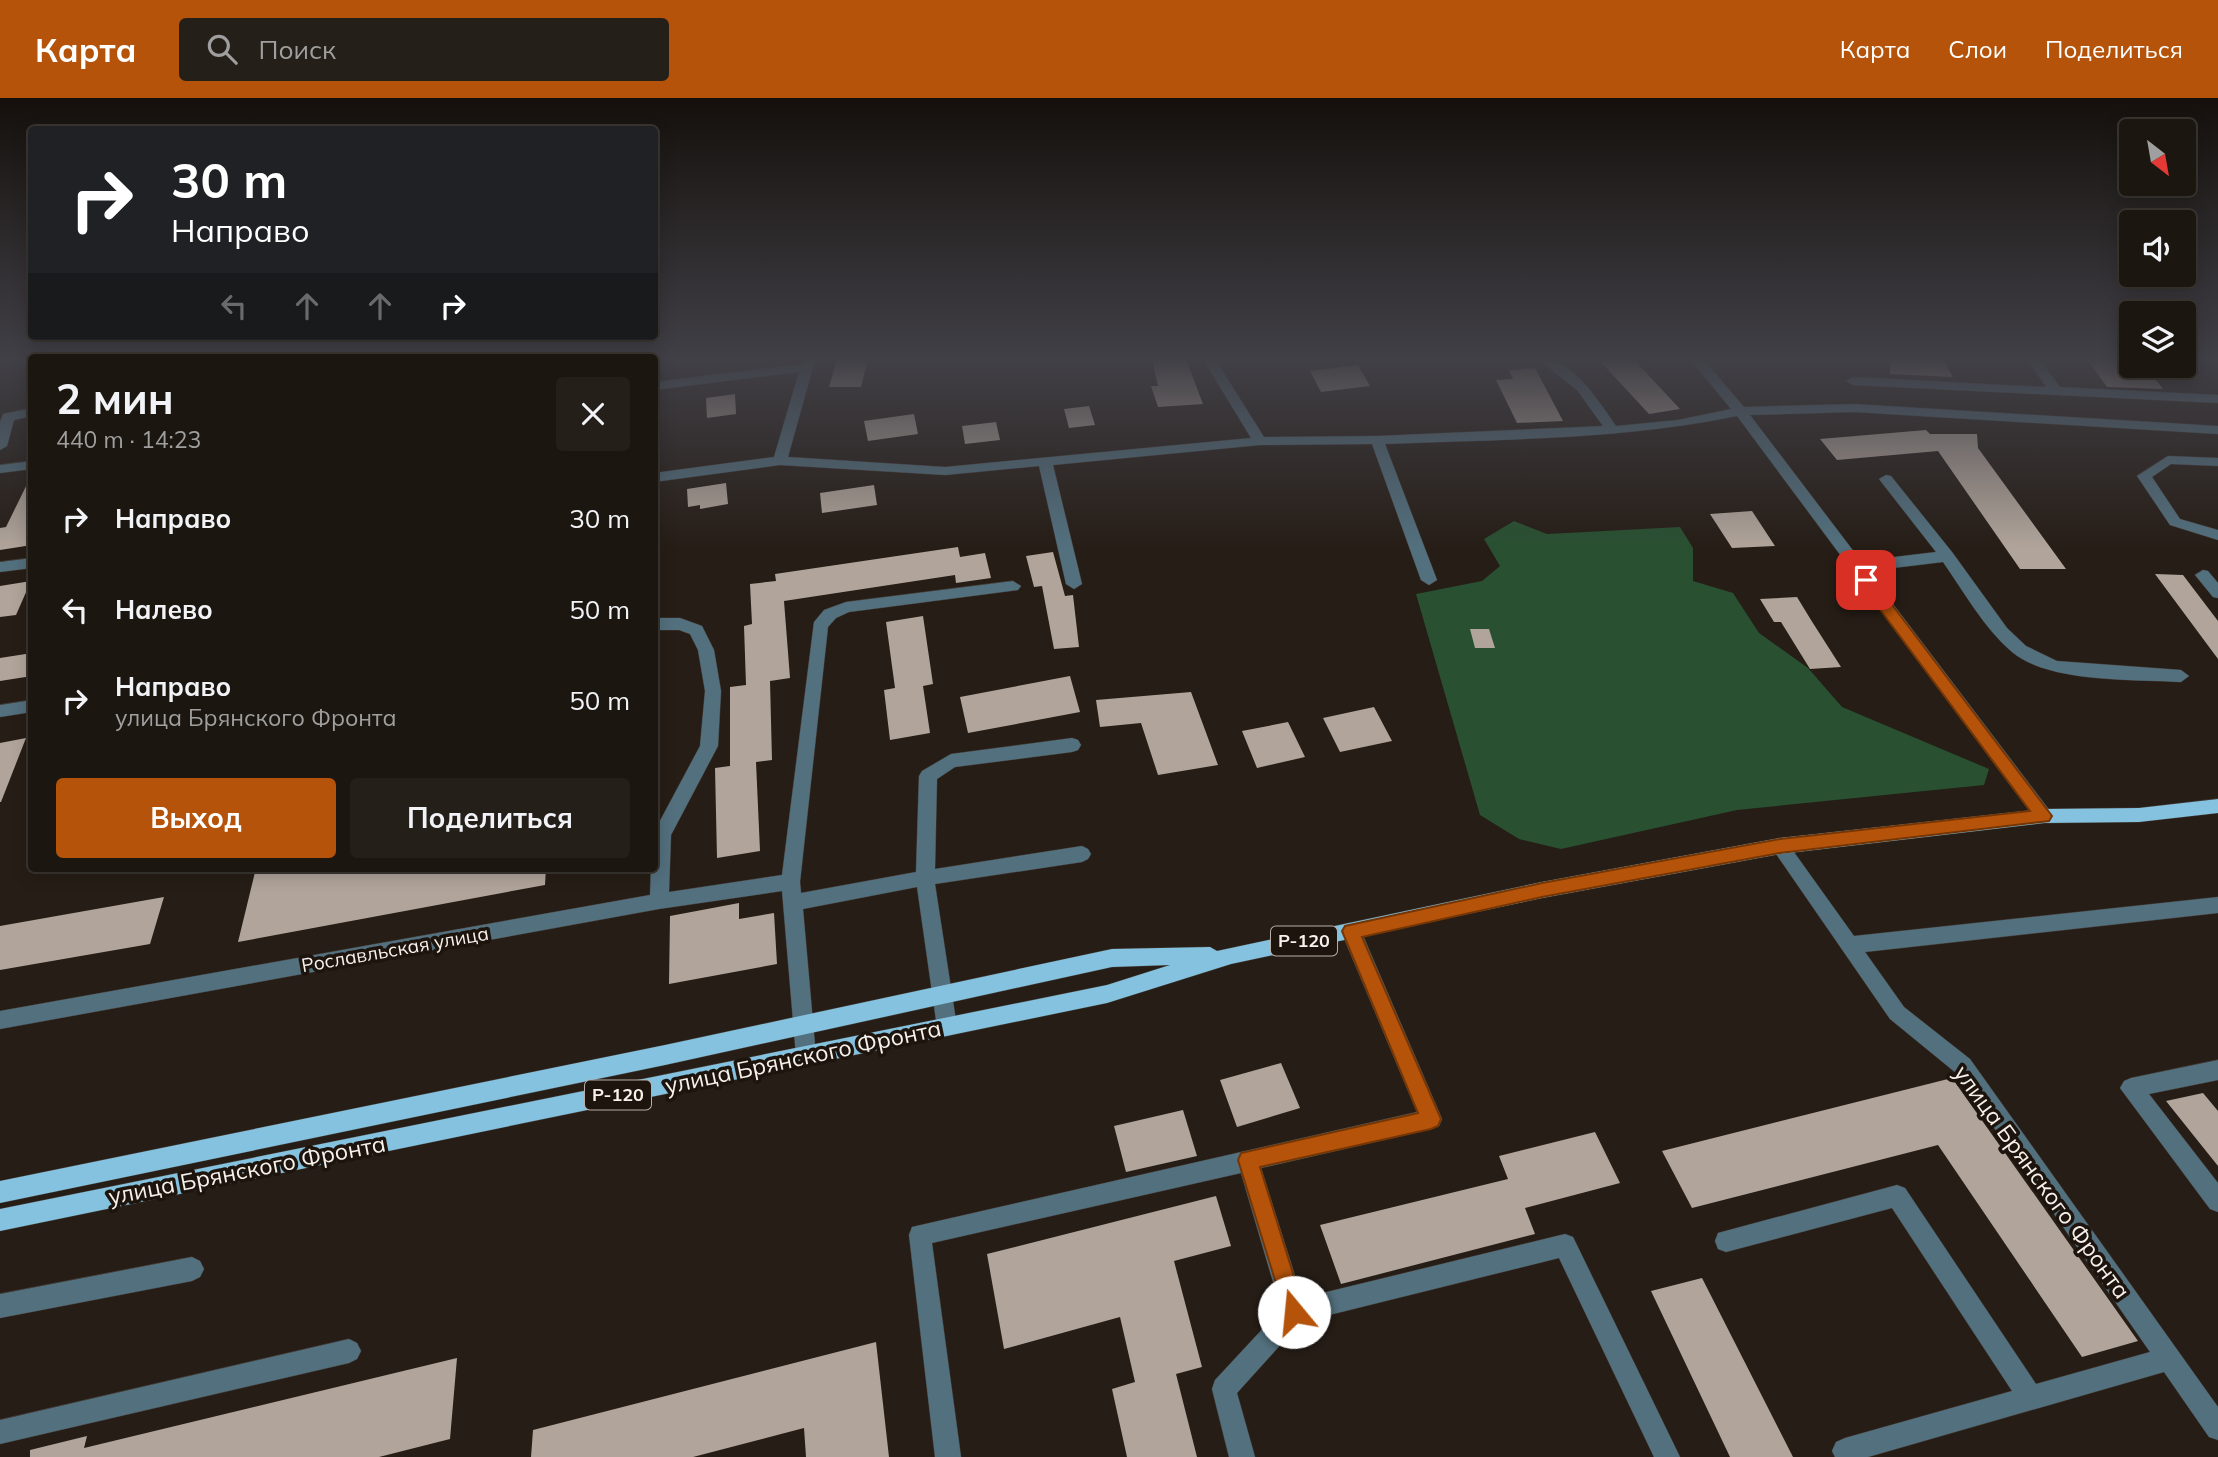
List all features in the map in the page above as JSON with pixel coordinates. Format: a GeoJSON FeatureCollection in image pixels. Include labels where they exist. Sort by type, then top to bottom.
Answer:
{"type":"FeatureCollection","features":[{"type":"Feature","properties":{"kind":"main road","name":"улица Брянского Фронта"},"geometry":{"type":"LineString","coordinates":[[0,1220],[1107,994],[1231,955],[1542,890],[1780,846],[2043,816],[2139,815],[2218,806]]}},
{"type":"Feature","properties":{"kind":"main road","name":"улица Брянского Фронта"},"geometry":{"type":"LineString","coordinates":[[0,1192],[1112,958],[1231,955]]}},
{"type":"Feature","properties":{"kind":"street"},"geometry":{"type":"LineString","coordinates":[[0,446],[7,422]]}},
{"type":"Feature","properties":{"kind":"street"},"geometry":{"type":"LineString","coordinates":[[780,461],[792,422]]}},
{"type":"Feature","properties":{"kind":"street"},"geometry":{"type":"LineString","coordinates":[[1248,422],[1260,441]]}},
{"type":"Feature","properties":{"kind":"street"},"geometry":{"type":"LineString","coordinates":[[1607,422],[1612,430]]}},
{"type":"Feature","properties":{"kind":"street"},"geometry":{"type":"LineString","coordinates":[[658,477],[780,461],[933,471],[1260,441],[1377,440],[1612,430],[1686,422]]}},
{"type":"Feature","properties":{"kind":"street"},"geometry":{"type":"LineString","coordinates":[[1749,422],[2043,816]]}},
{"type":"Feature","properties":{"kind":"street"},"geometry":{"type":"LineString","coordinates":[[2093,422],[2218,430]]}},
{"type":"Feature","properties":{"kind":"street"},"geometry":{"type":"LineString","coordinates":[[1377,440],[1429,580]]}},
{"type":"Feature","properties":{"kind":"street"},"geometry":{"type":"LineString","coordinates":[[2218,463],[2168,460],[2144,475],[2175,522],[2218,535]]}},
{"type":"Feature","properties":{"kind":"street"},"geometry":{"type":"LineString","coordinates":[[1045,461],[1074,584]]}},
{"type":"Feature","properties":{"kind":"street"},"geometry":{"type":"LineString","coordinates":[[0,469],[28,466]]}},
{"type":"Feature","properties":{"kind":"street"},"geometry":{"type":"LineString","coordinates":[[1886,479],[1947,556],[2001,632],[2020,650],[2054,667],[2181,676]]}},
{"type":"Feature","properties":{"kind":"street"},"geometry":{"type":"LineString","coordinates":[[1856,566],[1947,556]]}},
{"type":"Feature","properties":{"kind":"street"},"geometry":{"type":"LineString","coordinates":[[0,567],[28,564]]}},
{"type":"Feature","properties":{"kind":"street"},"geometry":{"type":"LineString","coordinates":[[2203,575],[2218,593]]}},
{"type":"Feature","properties":{"kind":"street"},"geometry":{"type":"LineString","coordinates":[[806,1056],[791,882],[820,625],[830,614],[846,607],[1013,586]]}},
{"type":"Feature","properties":{"kind":"street"},"geometry":{"type":"LineString","coordinates":[[658,624],[680,624],[695,630],[706,650],[713,691],[709,746],[662,835],[659,901]]}},
{"type":"Feature","properties":{"kind":"street"},"geometry":{"type":"LineString","coordinates":[[0,711],[28,707]]}},
{"type":"Feature","properties":{"kind":"street"},"geometry":{"type":"LineString","coordinates":[[947,1027],[925,878],[928,776],[951,761],[1072,745]]}},
{"type":"Feature","properties":{"kind":"street","name":"улица Брянского Фронта"},"geometry":{"type":"LineString","coordinates":[[1780,846],[1897,1013],[1964,1066],[2218,1428]]}},
{"type":"Feature","properties":{"kind":"street"},"geometry":{"type":"LineString","coordinates":[[793,903],[925,878],[1082,854]]}},
{"type":"Feature","properties":{"kind":"street","name":"Рославльская улица"},"geometry":{"type":"LineString","coordinates":[[0,1020],[659,901],[791,882]]}},
{"type":"Feature","properties":{"kind":"street"},"geometry":{"type":"LineString","coordinates":[[1849,945],[2218,905]]}},
{"type":"Feature","properties":{"kind":"street"},"geometry":{"type":"LineString","coordinates":[[948,1457],[920,1235],[1431,1119],[1351,931]]}},
{"type":"Feature","properties":{"kind":"street"},"geometry":{"type":"LineString","coordinates":[[2218,1070],[2131,1088],[2218,1201]]}},
{"type":"Feature","properties":{"kind":"street"},"geometry":{"type":"LineString","coordinates":[[1248,1160],[1294,1312]]}},
{"type":"Feature","properties":{"kind":"street"},"geometry":{"type":"LineString","coordinates":[[1726,1241],[1897,1196],[2030,1398]]}},
{"type":"Feature","properties":{"kind":"street"},"geometry":{"type":"LineString","coordinates":[[1242,1457],[1224,1389],[1294,1312],[1565,1245],[1667,1457]]}},
{"type":"Feature","properties":{"kind":"street"},"geometry":{"type":"LineString","coordinates":[[0,1306],[192,1269]]}},
{"type":"Feature","properties":{"kind":"street"},"geometry":{"type":"LineString","coordinates":[[0,1432],[349,1351]]}},
{"type":"Feature","properties":{"kind":"street"},"geometry":{"type":"LineString","coordinates":[[1845,1451],[2168,1359]]}},
{"type":"Feature","properties":{"kind":"green space"},"geometry":{"type":"Polygon","coordinates":[[[1514,521],[1547,534],[1680,527],[1693,548],[1693,581],[1733,593],[1759,633],[1808,668],[1842,707],[1989,769],[1984,785],[1737,810],[1561,849],[1519,839],[1480,815],[1416,594],[1482,581],[1500,566],[1484,539],[1514,521]]]}},
{"type":"Feature","properties":{"kind":"building"},"geometry":{"type":"Polygon","coordinates":[[[864,422],[916,422],[918,434],[868,441],[864,422]]]}},
{"type":"Feature","properties":{"kind":"building"},"geometry":{"type":"Polygon","coordinates":[[[996,422],[1000,440],[965,444],[962,426],[996,422]]]}},
{"type":"Feature","properties":{"kind":"building"},"geometry":{"type":"Polygon","coordinates":[[[1068,422],[1094,422],[1095,425],[1069,428],[1068,422]]]}},
{"type":"Feature","properties":{"kind":"building"},"geometry":{"type":"Polygon","coordinates":[[[1926,430],[1930,434],[1977,434],[1978,448],[2066,569],[2020,569],[1938,451],[1837,460],[1820,439],[1926,430]]]}},
{"type":"Feature","properties":{"kind":"building"},"geometry":{"type":"Polygon","coordinates":[[[28,482],[28,546],[0,550],[0,528],[6,527],[28,482]]]}},
{"type":"Feature","properties":{"kind":"building"},"geometry":{"type":"Polygon","coordinates":[[[726,483],[728,504],[700,509],[700,505],[688,507],[687,489],[726,483]]]}},
{"type":"Feature","properties":{"kind":"building"},"geometry":{"type":"Polygon","coordinates":[[[874,485],[877,505],[822,513],[820,493],[874,485]]]}},
{"type":"Feature","properties":{"kind":"building"},"geometry":{"type":"Polygon","coordinates":[[[1752,511],[1775,546],[1732,548],[1710,514],[1752,511]]]}},
{"type":"Feature","properties":{"kind":"building"},"geometry":{"type":"Polygon","coordinates":[[[958,547],[960,557],[985,553],[991,578],[956,583],[955,575],[784,601],[790,678],[770,681],[772,760],[756,762],[760,851],[717,858],[715,768],[730,766],[730,687],[746,685],[744,626],[752,624],[750,584],[776,581],[775,574],[958,547]]]}},
{"type":"Feature","properties":{"kind":"building"},"geometry":{"type":"Polygon","coordinates":[[[1053,552],[1065,596],[1073,595],[1079,647],[1054,649],[1042,586],[1034,587],[1026,556],[1053,552]]]}},
{"type":"Feature","properties":{"kind":"building"},"geometry":{"type":"Polygon","coordinates":[[[2155,574],[2183,575],[2218,621],[2218,659],[2155,574]]]}},
{"type":"Feature","properties":{"kind":"building"},"geometry":{"type":"Polygon","coordinates":[[[28,581],[28,588],[16,615],[0,617],[0,586],[28,581]]]}},
{"type":"Feature","properties":{"kind":"building"},"geometry":{"type":"Polygon","coordinates":[[[1797,597],[1841,667],[1810,669],[1781,622],[1774,622],[1760,599],[1797,597]]]}},
{"type":"Feature","properties":{"kind":"building"},"geometry":{"type":"Polygon","coordinates":[[[923,616],[933,684],[923,686],[930,733],[890,740],[884,690],[895,688],[886,622],[923,616]]]}},
{"type":"Feature","properties":{"kind":"building"},"geometry":{"type":"Polygon","coordinates":[[[1470,629],[1489,629],[1495,648],[1475,648],[1470,629]]]}},
{"type":"Feature","properties":{"kind":"building"},"geometry":{"type":"Polygon","coordinates":[[[28,654],[28,677],[0,681],[0,658],[28,654]]]}},
{"type":"Feature","properties":{"kind":"building"},"geometry":{"type":"Polygon","coordinates":[[[1070,676],[1080,712],[968,733],[960,697],[1070,676]]]}},
{"type":"Feature","properties":{"kind":"building"},"geometry":{"type":"Polygon","coordinates":[[[1191,692],[1218,765],[1158,775],[1141,723],[1100,727],[1096,700],[1191,692]]]}},
{"type":"Feature","properties":{"kind":"building"},"geometry":{"type":"Polygon","coordinates":[[[1374,707],[1392,741],[1340,752],[1323,718],[1374,707]]]}},
{"type":"Feature","properties":{"kind":"building"},"geometry":{"type":"Polygon","coordinates":[[[1288,722],[1305,757],[1257,768],[1242,731],[1288,722]]]}},
{"type":"Feature","properties":{"kind":"building"},"geometry":{"type":"Polygon","coordinates":[[[26,738],[1,802],[0,802],[0,743],[26,738]]]}},
{"type":"Feature","properties":{"kind":"building"},"geometry":{"type":"Polygon","coordinates":[[[255,872],[546,872],[545,885],[238,942],[255,872]]]}},
{"type":"Feature","properties":{"kind":"building"},"geometry":{"type":"Polygon","coordinates":[[[164,897],[150,944],[0,970],[0,926],[164,897]]]}},
{"type":"Feature","properties":{"kind":"building"},"geometry":{"type":"Polygon","coordinates":[[[739,903],[739,919],[774,913],[777,964],[669,984],[670,916],[739,903]]]}},
{"type":"Feature","properties":{"kind":"building"},"geometry":{"type":"Polygon","coordinates":[[[1281,1063],[1300,1108],[1237,1127],[1220,1080],[1281,1063]]]}},
{"type":"Feature","properties":{"kind":"building"},"geometry":{"type":"Polygon","coordinates":[[[1952,1078],[2138,1341],[2082,1357],[1938,1145],[1692,1208],[1662,1151],[1952,1078]]]}},
{"type":"Feature","properties":{"kind":"building"},"geometry":{"type":"Polygon","coordinates":[[[2203,1093],[2218,1111],[2218,1166],[2166,1101],[2203,1093]]]}},
{"type":"Feature","properties":{"kind":"building"},"geometry":{"type":"Polygon","coordinates":[[[1183,1110],[1197,1156],[1126,1172],[1114,1126],[1183,1110]]]}},
{"type":"Feature","properties":{"kind":"building"},"geometry":{"type":"Polygon","coordinates":[[[1595,1132],[1620,1183],[1525,1208],[1535,1234],[1341,1284],[1320,1225],[1508,1179],[1499,1156],[1595,1132]]]}},
{"type":"Feature","properties":{"kind":"building"},"geometry":{"type":"Polygon","coordinates":[[[1216,1196],[1231,1246],[1174,1261],[1202,1367],[1176,1374],[1197,1457],[1127,1457],[1112,1389],[1135,1382],[1120,1317],[1004,1349],[987,1254],[1216,1196]]]}},
{"type":"Feature","properties":{"kind":"building"},"geometry":{"type":"Polygon","coordinates":[[[1702,1278],[1793,1457],[1730,1457],[1651,1291],[1702,1278]]]}},
{"type":"Feature","properties":{"kind":"building"},"geometry":{"type":"Polygon","coordinates":[[[876,1342],[889,1457],[806,1457],[804,1428],[693,1457],[531,1457],[533,1430],[876,1342]]]}},
{"type":"Feature","properties":{"kind":"building"},"geometry":{"type":"Polygon","coordinates":[[[457,1358],[450,1439],[379,1457],[30,1457],[30,1450],[87,1436],[84,1448],[457,1358]]]}},
{"type":"Feature","properties":{"kind":"route"},"geometry":{"type":"LineString","coordinates":[[1294,1312],[1248,1160],[1431,1119],[1351,931],[1542,890],[1780,846],[2043,816],[1866,580]]}}]}
